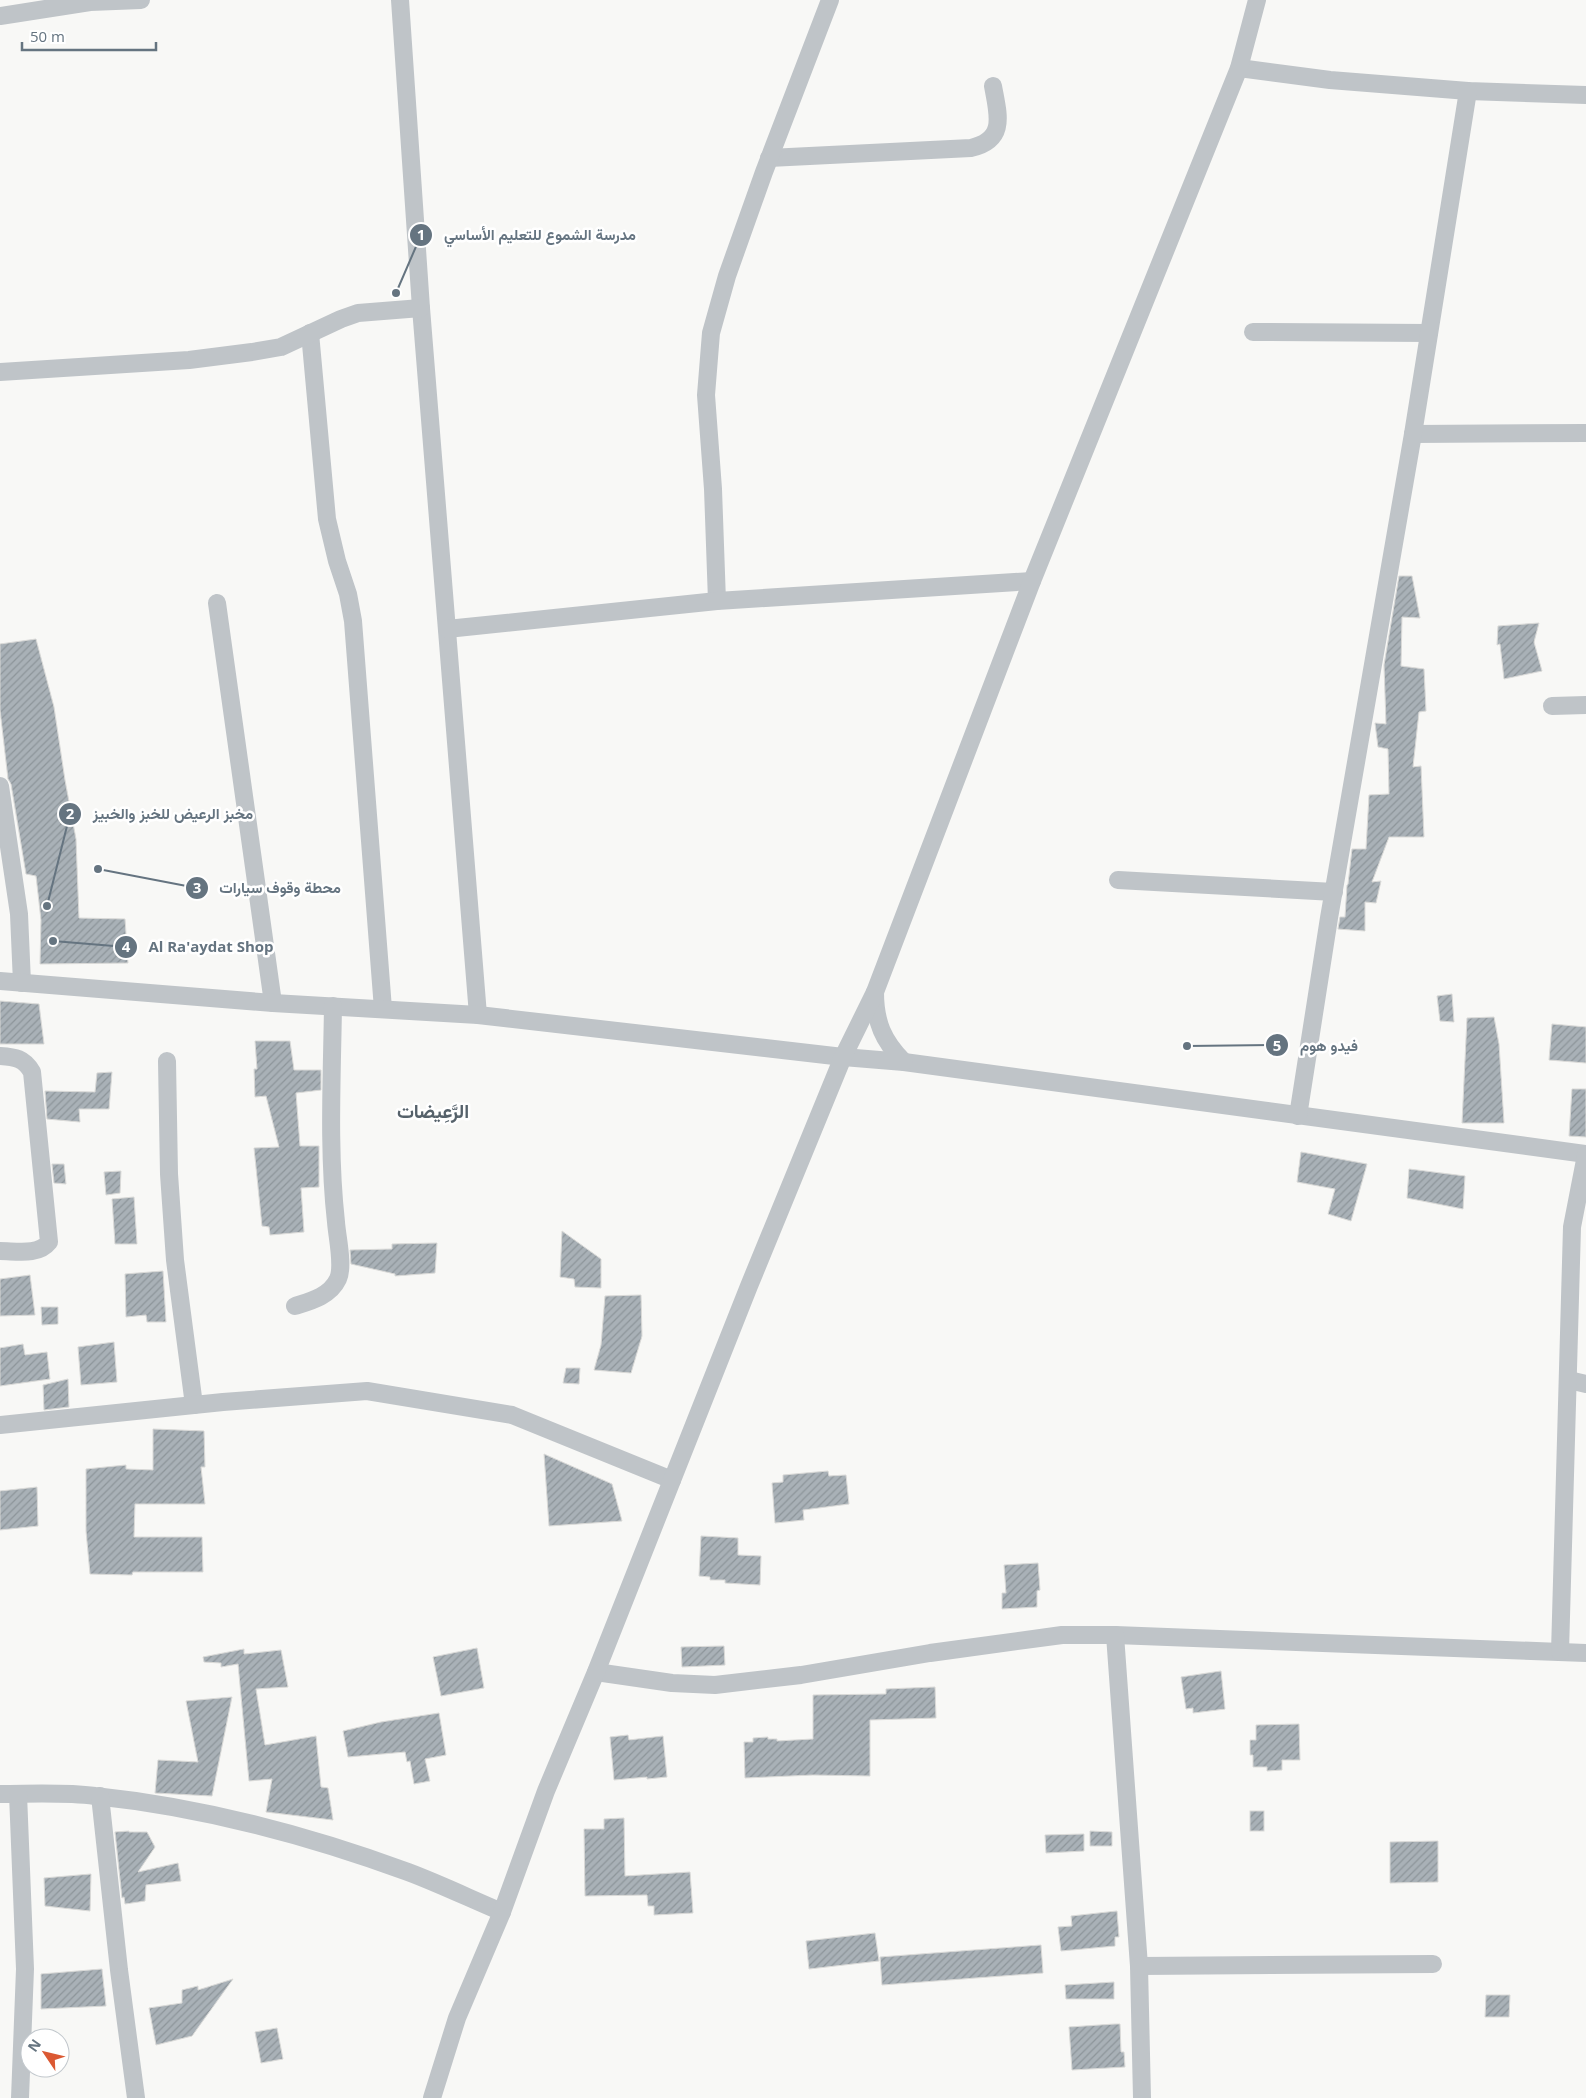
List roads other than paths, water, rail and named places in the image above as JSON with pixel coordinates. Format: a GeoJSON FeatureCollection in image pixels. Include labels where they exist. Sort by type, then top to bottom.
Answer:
{"type":"FeatureCollection","features":[{"type":"Feature","properties":{"kind":"street"},"geometry":{"type":"LineString","coordinates":[[0,16],[90,2],[141,0]]}},
{"type":"Feature","properties":{"kind":"street"},"geometry":{"type":"LineString","coordinates":[[400,0],[420,308],[478,1015]]}},
{"type":"Feature","properties":{"kind":"street"},"geometry":{"type":"LineString","coordinates":[[716,602],[713,489],[706,394],[711,332],[727,276],[769,158],[830,0]]}},
{"type":"Feature","properties":{"kind":"street"},"geometry":{"type":"LineString","coordinates":[[432,2098],[457,2018],[502,1912],[546,1791],[596,1672],[749,1286],[843,1057],[875,992],[1032,581],[1239,68],[1257,0]]}},
{"type":"Feature","properties":{"kind":"street"},"geometry":{"type":"LineString","coordinates":[[1239,68],[1330,80],[1468,92],[1586,95]]}},
{"type":"Feature","properties":{"kind":"street"},"geometry":{"type":"LineString","coordinates":[[769,158],[971,148],[985,145],[992,139],[999,123],[994,86]]}},
{"type":"Feature","properties":{"kind":"street"},"geometry":{"type":"LineString","coordinates":[[1298,1116],[1334,892],[1413,434],[1468,92]]}},
{"type":"Feature","properties":{"kind":"street"},"geometry":{"type":"LineString","coordinates":[[0,372],[190,360],[281,346],[358,313],[420,308]]}},
{"type":"Feature","properties":{"kind":"street"},"geometry":{"type":"LineString","coordinates":[[1253,332],[1429,333]]}},
{"type":"Feature","properties":{"kind":"street"},"geometry":{"type":"LineString","coordinates":[[310,333],[328,519],[337,561],[348,594],[354,621],[383,1009]]}},
{"type":"Feature","properties":{"kind":"street"},"geometry":{"type":"LineString","coordinates":[[1413,434],[1586,433]]}},
{"type":"Feature","properties":{"kind":"street"},"geometry":{"type":"LineString","coordinates":[[447,629],[716,602],[1032,581]]}},
{"type":"Feature","properties":{"kind":"street"},"geometry":{"type":"LineString","coordinates":[[216,603],[273,1003]]}},
{"type":"Feature","properties":{"kind":"street"},"geometry":{"type":"LineString","coordinates":[[1552,706],[1586,706]]}},
{"type":"Feature","properties":{"kind":"street"},"geometry":{"type":"LineString","coordinates":[[0,786],[19,914],[22,983]]}},
{"type":"Feature","properties":{"kind":"street"},"geometry":{"type":"LineString","coordinates":[[1118,880],[1334,892]]}},
{"type":"Feature","properties":{"kind":"street"},"geometry":{"type":"LineString","coordinates":[[0,981],[273,1003],[478,1015],[843,1057],[904,1062],[1586,1155],[1572,1227],[1560,1652]]}},
{"type":"Feature","properties":{"kind":"street"},"geometry":{"type":"LineString","coordinates":[[875,992],[876,1013],[886,1042],[904,1062]]}},
{"type":"Feature","properties":{"kind":"street"},"geometry":{"type":"LineString","coordinates":[[295,1306],[321,1297],[334,1286],[339,1277],[340,1260],[334,1202],[333,1006]]}},
{"type":"Feature","properties":{"kind":"street"},"geometry":{"type":"LineString","coordinates":[[0,1056],[20,1058],[27,1063],[32,1072],[49,1242],[44,1249],[36,1251],[0,1251]]}},
{"type":"Feature","properties":{"kind":"street"},"geometry":{"type":"LineString","coordinates":[[167,1061],[169,1174],[175,1260],[194,1405]]}},
{"type":"Feature","properties":{"kind":"street"},"geometry":{"type":"LineString","coordinates":[[1569,1380],[1586,1384]]}},
{"type":"Feature","properties":{"kind":"street"},"geometry":{"type":"LineString","coordinates":[[0,1425],[194,1405],[367,1391],[512,1414],[672,1480]]}},
{"type":"Feature","properties":{"kind":"street"},"geometry":{"type":"LineString","coordinates":[[596,1672],[663,1682],[715,1685],[801,1675],[930,1652],[1062,1635],[1115,1635],[1586,1652]]}},
{"type":"Feature","properties":{"kind":"street"},"geometry":{"type":"LineString","coordinates":[[1115,1635],[1139,1966],[1142,2098]]}},
{"type":"Feature","properties":{"kind":"street"},"geometry":{"type":"LineString","coordinates":[[0,1794],[100,1796],[158,1803],[248,1823],[325,1844],[408,1872],[502,1912]]}},
{"type":"Feature","properties":{"kind":"street"},"geometry":{"type":"LineString","coordinates":[[18,1794],[25,1969],[20,2098]]}},
{"type":"Feature","properties":{"kind":"street"},"geometry":{"type":"LineString","coordinates":[[100,1796],[119,1970],[136,2098]]}},
{"type":"Feature","properties":{"kind":"street"},"geometry":{"type":"LineString","coordinates":[[1139,1966],[1433,1964]]}},
{"type":"Feature","properties":{"kind":"place","name":"مدرسة الشموع للتعليم الأساسي"},"geometry":{"type":"Point","coordinates":[396,293]}},
{"type":"Feature","properties":{"kind":"place","name":"محطة وقوف سيارات"},"geometry":{"type":"Point","coordinates":[98,869]}},
{"type":"Feature","properties":{"kind":"place","name":"مخبز الرعيض للخبز والخبيز"},"geometry":{"type":"Point","coordinates":[47,906]}},
{"type":"Feature","properties":{"kind":"place","name":"Al Ra'aydat Shop"},"geometry":{"type":"Point","coordinates":[53,941]}},
{"type":"Feature","properties":{"kind":"place","name":"فيدو هوم"},"geometry":{"type":"Point","coordinates":[1187,1046]}},
{"type":"Feature","properties":{"kind":"district","name":"الرَّعِيضات"},"geometry":{"type":"Point","coordinates":[433,1111]}}]}
